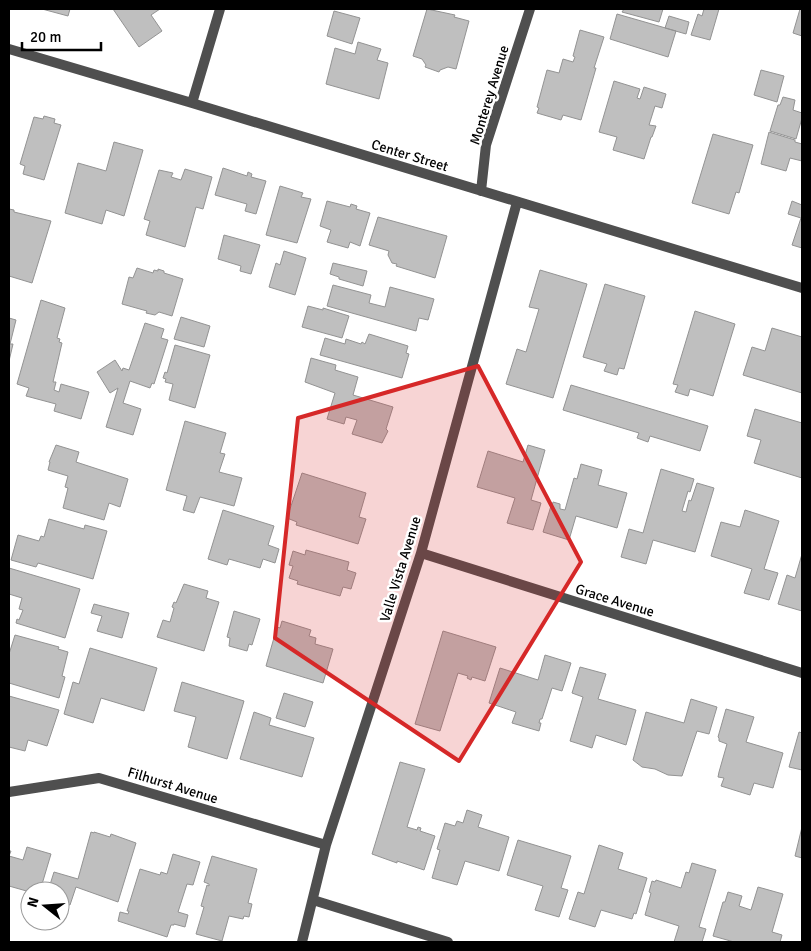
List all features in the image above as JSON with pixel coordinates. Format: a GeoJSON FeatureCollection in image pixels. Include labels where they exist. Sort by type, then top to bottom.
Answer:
{"type":"FeatureCollection","features":[{"type":"Feature","properties":{"kind":"street"},"geometry":{"type":"LineString","coordinates":[[192,103],[220,9]]}},
{"type":"Feature","properties":{"kind":"street","name":"Monterey Avenue"},"geometry":{"type":"LineString","coordinates":[[481,191],[486,145],[530,9]]}},
{"type":"Feature","properties":{"kind":"street","name":"Center Street"},"geometry":{"type":"LineString","coordinates":[[9,49],[802,288]]}},
{"type":"Feature","properties":{"kind":"street","name":"Valle Vista Avenue"},"geometry":{"type":"LineString","coordinates":[[302,942],[326,845],[420,553],[516,202]]}},
{"type":"Feature","properties":{"kind":"street","name":"Grace Avenue"},"geometry":{"type":"LineString","coordinates":[[420,553],[802,673]]}},
{"type":"Feature","properties":{"kind":"street","name":"Filhurst Avenue"},"geometry":{"type":"LineString","coordinates":[[9,792],[99,778],[326,845]]}},
{"type":"Feature","properties":{"kind":"street"},"geometry":{"type":"LineString","coordinates":[[313,900],[448,942]]}},
{"type":"Feature","properties":{"kind":"highlighted area"},"geometry":{"type":"Polygon","coordinates":[[[478,366],[581,562],[459,761],[275,638],[298,418],[478,366]]]}},
{"type":"Feature","properties":{"kind":"building"},"geometry":{"type":"Polygon","coordinates":[[[42,9],[70,9],[68,16],[42,9]]]}},
{"type":"Feature","properties":{"kind":"building"},"geometry":{"type":"Polygon","coordinates":[[[113,9],[160,9],[151,15],[162,31],[139,47],[113,9]]]}},
{"type":"Feature","properties":{"kind":"building"},"geometry":{"type":"Polygon","coordinates":[[[427,9],[455,15],[454,17],[469,21],[456,69],[448,67],[439,72],[425,67],[426,65],[422,59],[413,56],[427,9]]]}},
{"type":"Feature","properties":{"kind":"building"},"geometry":{"type":"Polygon","coordinates":[[[624,9],[663,9],[659,22],[622,12],[624,9]]]}},
{"type":"Feature","properties":{"kind":"building"},"geometry":{"type":"Polygon","coordinates":[[[704,9],[719,9],[710,40],[691,35],[698,14],[702,16],[704,9]]]}},
{"type":"Feature","properties":{"kind":"building"},"geometry":{"type":"Polygon","coordinates":[[[800,9],[802,9],[802,36],[793,33],[800,9]]]}},
{"type":"Feature","properties":{"kind":"building"},"geometry":{"type":"Polygon","coordinates":[[[334,11],[360,18],[352,44],[327,36],[334,11]]]}},
{"type":"Feature","properties":{"kind":"building"},"geometry":{"type":"Polygon","coordinates":[[[617,14],[676,31],[668,57],[610,39],[617,14]]]}},
{"type":"Feature","properties":{"kind":"building"},"geometry":{"type":"Polygon","coordinates":[[[669,16],[689,22],[686,34],[665,28],[669,16]]]}},
{"type":"Feature","properties":{"kind":"building"},"geometry":{"type":"Polygon","coordinates":[[[580,30],[604,37],[581,120],[563,115],[561,120],[537,113],[547,70],[559,73],[563,59],[573,62],[580,30]]]}},
{"type":"Feature","properties":{"kind":"building"},"geometry":{"type":"Polygon","coordinates":[[[358,42],[381,49],[377,60],[388,63],[379,99],[326,84],[335,48],[355,54],[358,42]]]}},
{"type":"Feature","properties":{"kind":"building"},"geometry":{"type":"Polygon","coordinates":[[[761,70],[784,76],[777,102],[754,95],[761,70]]]}},
{"type":"Feature","properties":{"kind":"building"},"geometry":{"type":"Polygon","coordinates":[[[614,81],[640,89],[637,98],[640,99],[644,87],[666,94],[662,108],[655,106],[649,125],[656,126],[644,159],[613,150],[617,137],[599,132],[614,81]]]}},
{"type":"Feature","properties":{"kind":"building"},"geometry":{"type":"Polygon","coordinates":[[[783,97],[795,100],[793,110],[802,113],[796,139],[770,131],[778,105],[780,105],[783,97]]]}},
{"type":"Feature","properties":{"kind":"building"},"geometry":{"type":"Polygon","coordinates":[[[44,116],[55,119],[54,123],[61,125],[44,180],[23,174],[25,166],[20,164],[34,117],[43,119],[44,116]]]}},
{"type":"Feature","properties":{"kind":"building"},"geometry":{"type":"Polygon","coordinates":[[[769,132],[802,144],[802,161],[790,158],[786,171],[761,164],[769,132]]]}},
{"type":"Feature","properties":{"kind":"building"},"geometry":{"type":"Polygon","coordinates":[[[713,134],[753,145],[739,193],[736,192],[729,214],[692,203],[713,134]]]}},
{"type":"Feature","properties":{"kind":"building"},"geometry":{"type":"Polygon","coordinates":[[[114,142],[143,150],[124,216],[106,210],[102,224],[65,213],[78,163],[106,171],[114,142]]]}},
{"type":"Feature","properties":{"kind":"building"},"geometry":{"type":"Polygon","coordinates":[[[223,168],[247,176],[248,172],[252,174],[251,177],[266,181],[256,214],[245,211],[247,204],[215,195],[223,168]]]}},
{"type":"Feature","properties":{"kind":"building"},"geometry":{"type":"Polygon","coordinates":[[[185,169],[212,177],[203,209],[196,207],[185,247],[146,235],[150,221],[144,219],[159,170],[173,173],[171,177],[181,180],[185,169]]]}},
{"type":"Feature","properties":{"kind":"building"},"geometry":{"type":"Polygon","coordinates":[[[280,186],[303,193],[301,197],[311,199],[297,243],[266,235],[280,186]]]}},
{"type":"Feature","properties":{"kind":"building"},"geometry":{"type":"Polygon","coordinates":[[[327,201],[350,207],[351,204],[357,206],[356,209],[370,213],[360,246],[350,242],[348,248],[327,242],[331,230],[320,226],[327,201]]]}},
{"type":"Feature","properties":{"kind":"building"},"geometry":{"type":"Polygon","coordinates":[[[792,201],[802,205],[802,248],[792,245],[801,218],[788,214],[792,201]]]}},
{"type":"Feature","properties":{"kind":"building"},"geometry":{"type":"Polygon","coordinates":[[[9,209],[14,210],[14,212],[51,221],[32,283],[9,276],[9,209]]]}},
{"type":"Feature","properties":{"kind":"building"},"geometry":{"type":"Polygon","coordinates":[[[378,217],[447,236],[435,278],[396,266],[397,264],[392,263],[388,255],[389,251],[369,245],[378,217]]]}},
{"type":"Feature","properties":{"kind":"building"},"geometry":{"type":"Polygon","coordinates":[[[224,235],[260,245],[251,274],[240,271],[241,266],[218,259],[224,235]]]}},
{"type":"Feature","properties":{"kind":"building"},"geometry":{"type":"Polygon","coordinates":[[[284,251],[306,258],[295,295],[269,287],[276,263],[280,265],[284,251]]]}},
{"type":"Feature","properties":{"kind":"building"},"geometry":{"type":"Polygon","coordinates":[[[333,263],[367,271],[363,286],[339,279],[339,277],[330,274],[333,263]]]}},
{"type":"Feature","properties":{"kind":"building"},"geometry":{"type":"Polygon","coordinates":[[[137,268],[153,273],[154,270],[158,271],[158,269],[183,279],[172,316],[159,312],[155,315],[146,313],[147,311],[122,304],[129,277],[133,278],[137,268]]]}},
{"type":"Feature","properties":{"kind":"building"},"geometry":{"type":"Polygon","coordinates":[[[540,270],[587,284],[553,398],[506,384],[517,349],[526,352],[539,309],[529,307],[540,270]]]}},
{"type":"Feature","properties":{"kind":"building"},"geometry":{"type":"Polygon","coordinates":[[[605,284],[645,296],[624,369],[619,368],[617,375],[604,371],[607,364],[583,357],[605,284]]]}},
{"type":"Feature","properties":{"kind":"building"},"geometry":{"type":"Polygon","coordinates":[[[333,285],[371,295],[369,303],[385,307],[390,287],[434,299],[428,320],[419,318],[416,331],[327,306],[333,285]]]}},
{"type":"Feature","properties":{"kind":"building"},"geometry":{"type":"Polygon","coordinates":[[[41,300],[65,308],[57,338],[62,343],[53,382],[56,382],[54,390],[59,392],[61,384],[89,392],[81,419],[54,411],[56,404],[26,396],[29,388],[17,384],[41,300]]]}},
{"type":"Feature","properties":{"kind":"building"},"geometry":{"type":"Polygon","coordinates":[[[308,306],[323,310],[323,308],[349,316],[342,338],[302,327],[308,306]]]}},
{"type":"Feature","properties":{"kind":"building"},"geometry":{"type":"Polygon","coordinates":[[[695,311],[735,324],[713,396],[690,389],[688,396],[675,392],[678,385],[673,384],[695,311]]]}},
{"type":"Feature","properties":{"kind":"building"},"geometry":{"type":"Polygon","coordinates":[[[181,317],[210,326],[204,347],[174,339],[181,317]]]}},
{"type":"Feature","properties":{"kind":"building"},"geometry":{"type":"Polygon","coordinates":[[[9,318],[16,320],[10,344],[13,344],[9,361],[9,318]]]}},
{"type":"Feature","properties":{"kind":"building"},"geometry":{"type":"Polygon","coordinates":[[[145,323],[164,329],[161,338],[168,340],[154,384],[152,383],[150,388],[130,381],[123,403],[141,409],[133,435],[106,427],[118,388],[110,393],[97,372],[115,360],[122,371],[123,368],[129,370],[145,323]]]}},
{"type":"Feature","properties":{"kind":"building"},"geometry":{"type":"Polygon","coordinates":[[[772,328],[802,337],[802,393],[743,375],[752,347],[765,351],[772,328]]]}},
{"type":"Feature","properties":{"kind":"building"},"geometry":{"type":"Polygon","coordinates":[[[369,334],[408,346],[406,353],[409,354],[402,378],[320,355],[325,338],[345,344],[346,339],[365,344],[369,334]]]}},
{"type":"Feature","properties":{"kind":"building"},"geometry":{"type":"Polygon","coordinates":[[[175,345],[210,355],[195,408],[169,400],[173,384],[165,382],[166,379],[163,378],[165,372],[167,373],[175,345]]]}},
{"type":"Feature","properties":{"kind":"building"},"geometry":{"type":"Polygon","coordinates":[[[311,358],[336,365],[335,370],[358,377],[353,395],[393,407],[386,429],[388,431],[382,443],[352,434],[357,420],[346,417],[344,424],[327,419],[335,393],[305,382],[311,358]]]}},
{"type":"Feature","properties":{"kind":"building"},"geometry":{"type":"Polygon","coordinates":[[[571,385],[708,426],[700,451],[650,436],[648,442],[637,438],[639,433],[563,410],[571,385]]]}},
{"type":"Feature","properties":{"kind":"building"},"geometry":{"type":"Polygon","coordinates":[[[755,409],[802,423],[802,478],[754,463],[761,440],[747,436],[755,409]]]}},
{"type":"Feature","properties":{"kind":"building"},"geometry":{"type":"Polygon","coordinates":[[[185,421],[226,433],[220,453],[225,454],[219,472],[242,478],[234,506],[200,497],[194,513],[183,510],[187,496],[166,490],[185,421]]]}},
{"type":"Feature","properties":{"kind":"building"},"geometry":{"type":"Polygon","coordinates":[[[56,445],[79,452],[76,462],[128,479],[120,507],[109,503],[104,520],[63,508],[68,488],[65,487],[68,476],[48,470],[56,445]]]}},
{"type":"Feature","properties":{"kind":"building"},"geometry":{"type":"Polygon","coordinates":[[[528,445],[545,450],[531,500],[541,503],[533,530],[507,523],[515,498],[477,487],[488,451],[523,462],[528,445]]]}},
{"type":"Feature","properties":{"kind":"building"},"geometry":{"type":"Polygon","coordinates":[[[581,464],[602,470],[598,485],[627,493],[617,528],[576,516],[569,540],[543,532],[553,502],[560,504],[560,509],[565,510],[574,478],[577,479],[581,464]]]}},
{"type":"Feature","properties":{"kind":"building"},"geometry":{"type":"Polygon","coordinates":[[[661,469],[694,479],[682,511],[686,512],[697,483],[714,488],[695,552],[653,540],[646,564],[621,557],[629,529],[643,533],[661,469]]]}},
{"type":"Feature","properties":{"kind":"building"},"geometry":{"type":"Polygon","coordinates":[[[302,473],[366,493],[359,517],[366,519],[358,544],[296,525],[297,522],[287,518],[302,473]]]}},
{"type":"Feature","properties":{"kind":"building"},"geometry":{"type":"Polygon","coordinates":[[[223,510],[274,526],[268,545],[279,549],[275,563],[263,559],[260,568],[229,559],[227,565],[208,559],[223,510]]]}},
{"type":"Feature","properties":{"kind":"building"},"geometry":{"type":"Polygon","coordinates":[[[745,510],[779,521],[764,569],[778,573],[769,600],[744,593],[752,569],[711,556],[721,522],[740,527],[745,510]]]}},
{"type":"Feature","properties":{"kind":"building"},"geometry":{"type":"Polygon","coordinates":[[[49,519],[84,529],[85,525],[107,531],[93,579],[38,563],[36,567],[11,560],[18,535],[39,541],[41,536],[44,537],[49,519]]]}},
{"type":"Feature","properties":{"kind":"building"},"geometry":{"type":"Polygon","coordinates":[[[306,550],[349,562],[347,570],[356,573],[351,589],[343,587],[340,596],[297,584],[298,581],[289,578],[293,566],[289,565],[293,551],[305,555],[306,550]]]}},
{"type":"Feature","properties":{"kind":"building"},"geometry":{"type":"Polygon","coordinates":[[[802,554],[802,611],[778,604],[787,575],[795,578],[802,554]]]}},
{"type":"Feature","properties":{"kind":"building"},"geometry":{"type":"Polygon","coordinates":[[[9,568],[80,589],[65,638],[16,623],[23,610],[19,609],[22,598],[9,594],[9,568]]]}},
{"type":"Feature","properties":{"kind":"building"},"geometry":{"type":"Polygon","coordinates":[[[184,584],[208,591],[206,598],[219,602],[204,651],[157,637],[163,620],[170,622],[174,608],[172,607],[174,602],[176,603],[184,584]]]}},
{"type":"Feature","properties":{"kind":"building"},"geometry":{"type":"Polygon","coordinates":[[[94,604],[129,613],[122,638],[97,631],[102,616],[91,613],[94,604]]]}},
{"type":"Feature","properties":{"kind":"building"},"geometry":{"type":"Polygon","coordinates":[[[234,611],[260,619],[252,645],[249,644],[247,651],[229,646],[230,638],[227,637],[234,611]]]}},
{"type":"Feature","properties":{"kind":"building"},"geometry":{"type":"Polygon","coordinates":[[[282,621],[311,630],[309,636],[316,638],[315,644],[333,649],[323,683],[266,666],[277,627],[280,628],[282,621]]]}},
{"type":"Feature","properties":{"kind":"building"},"geometry":{"type":"Polygon","coordinates":[[[443,631],[496,647],[485,681],[472,677],[471,680],[467,678],[468,676],[458,673],[440,731],[415,724],[443,631]]]}},
{"type":"Feature","properties":{"kind":"building"},"geometry":{"type":"Polygon","coordinates":[[[15,635],[59,647],[58,649],[68,652],[62,676],[65,677],[59,698],[9,683],[9,654],[15,635]]]}},
{"type":"Feature","properties":{"kind":"building"},"geometry":{"type":"Polygon","coordinates":[[[90,648],[157,668],[144,711],[101,698],[93,723],[64,714],[73,682],[79,684],[90,648]]]}},
{"type":"Feature","properties":{"kind":"building"},"geometry":{"type":"Polygon","coordinates":[[[545,655],[571,663],[562,691],[552,688],[542,719],[540,719],[539,731],[512,723],[516,712],[489,703],[500,668],[538,680],[545,655]]]}},
{"type":"Feature","properties":{"kind":"building"},"geometry":{"type":"Polygon","coordinates":[[[580,667],[606,674],[598,699],[636,710],[626,745],[596,735],[592,748],[570,741],[583,697],[572,693],[580,667]]]}},
{"type":"Feature","properties":{"kind":"building"},"geometry":{"type":"Polygon","coordinates":[[[182,682],[244,701],[227,759],[188,747],[196,717],[174,711],[182,682]]]}},
{"type":"Feature","properties":{"kind":"building"},"geometry":{"type":"Polygon","coordinates":[[[284,693],[313,702],[305,727],[276,718],[284,693]]]}},
{"type":"Feature","properties":{"kind":"building"},"geometry":{"type":"Polygon","coordinates":[[[9,696],[59,710],[47,746],[28,740],[25,751],[9,747],[9,696]]]}},
{"type":"Feature","properties":{"kind":"building"},"geometry":{"type":"Polygon","coordinates":[[[691,699],[717,707],[709,734],[697,731],[682,776],[668,775],[655,769],[642,767],[633,760],[646,712],[684,723],[691,699]]]}},
{"type":"Feature","properties":{"kind":"building"},"geometry":{"type":"Polygon","coordinates":[[[726,709],[754,717],[746,742],[783,753],[773,788],[754,783],[750,795],[721,786],[724,778],[718,777],[727,744],[719,741],[718,737],[726,709]]]}},
{"type":"Feature","properties":{"kind":"building"},"geometry":{"type":"Polygon","coordinates":[[[254,712],[271,718],[269,725],[314,738],[302,777],[240,759],[254,712]]]}},
{"type":"Feature","properties":{"kind":"building"},"geometry":{"type":"Polygon","coordinates":[[[799,732],[802,733],[802,770],[789,767],[799,732]]]}},
{"type":"Feature","properties":{"kind":"building"},"geometry":{"type":"Polygon","coordinates":[[[400,762],[425,769],[407,827],[417,830],[418,827],[421,828],[420,831],[435,836],[424,870],[372,854],[400,762]]]}},
{"type":"Feature","properties":{"kind":"building"},"geometry":{"type":"Polygon","coordinates":[[[467,810],[482,815],[478,827],[509,837],[499,871],[465,861],[457,885],[432,878],[440,850],[437,849],[445,823],[455,826],[457,821],[463,823],[467,810]]]}},
{"type":"Feature","properties":{"kind":"building"},"geometry":{"type":"Polygon","coordinates":[[[802,827],[802,858],[795,856],[802,827]]]}},
{"type":"Feature","properties":{"kind":"building"},"geometry":{"type":"Polygon","coordinates":[[[91,832],[110,837],[111,834],[136,843],[118,902],[76,887],[70,905],[70,881],[51,881],[54,872],[78,879],[91,832]]]}},
{"type":"Feature","properties":{"kind":"building"},"geometry":{"type":"Polygon","coordinates":[[[518,840],[571,856],[561,888],[568,890],[559,917],[535,910],[543,886],[507,875],[518,840]]]}},
{"type":"Feature","properties":{"kind":"building"},"geometry":{"type":"Polygon","coordinates":[[[599,845],[623,853],[618,869],[647,878],[636,914],[634,913],[632,919],[601,910],[595,927],[569,919],[578,892],[584,894],[599,845]]]}},
{"type":"Feature","properties":{"kind":"building"},"geometry":{"type":"Polygon","coordinates":[[[27,847],[51,854],[43,881],[20,881],[20,889],[9,886],[9,856],[23,860],[27,847]]]}},
{"type":"Feature","properties":{"kind":"building"},"geometry":{"type":"Polygon","coordinates":[[[173,854],[200,862],[193,885],[187,884],[178,912],[188,915],[185,927],[171,925],[167,937],[118,921],[120,912],[128,914],[129,911],[127,911],[140,869],[160,875],[161,872],[167,874],[173,854]]]}},
{"type":"Feature","properties":{"kind":"building"},"geometry":{"type":"Polygon","coordinates":[[[212,856],[257,869],[248,903],[252,904],[249,917],[244,916],[243,919],[229,916],[222,941],[196,934],[204,907],[201,906],[207,885],[209,886],[209,884],[204,882],[212,856]]]}},
{"type":"Feature","properties":{"kind":"building"},"geometry":{"type":"Polygon","coordinates":[[[692,863],[716,870],[699,927],[706,929],[702,942],[674,942],[679,926],[645,915],[651,893],[649,892],[652,881],[655,882],[656,880],[681,888],[686,872],[689,873],[692,863]]]}},
{"type":"Feature","properties":{"kind":"building"},"geometry":{"type":"Polygon","coordinates":[[[758,887],[783,894],[772,932],[782,935],[780,942],[734,942],[713,936],[723,902],[725,902],[728,892],[742,896],[739,906],[751,910],[758,887]]]}}]}
